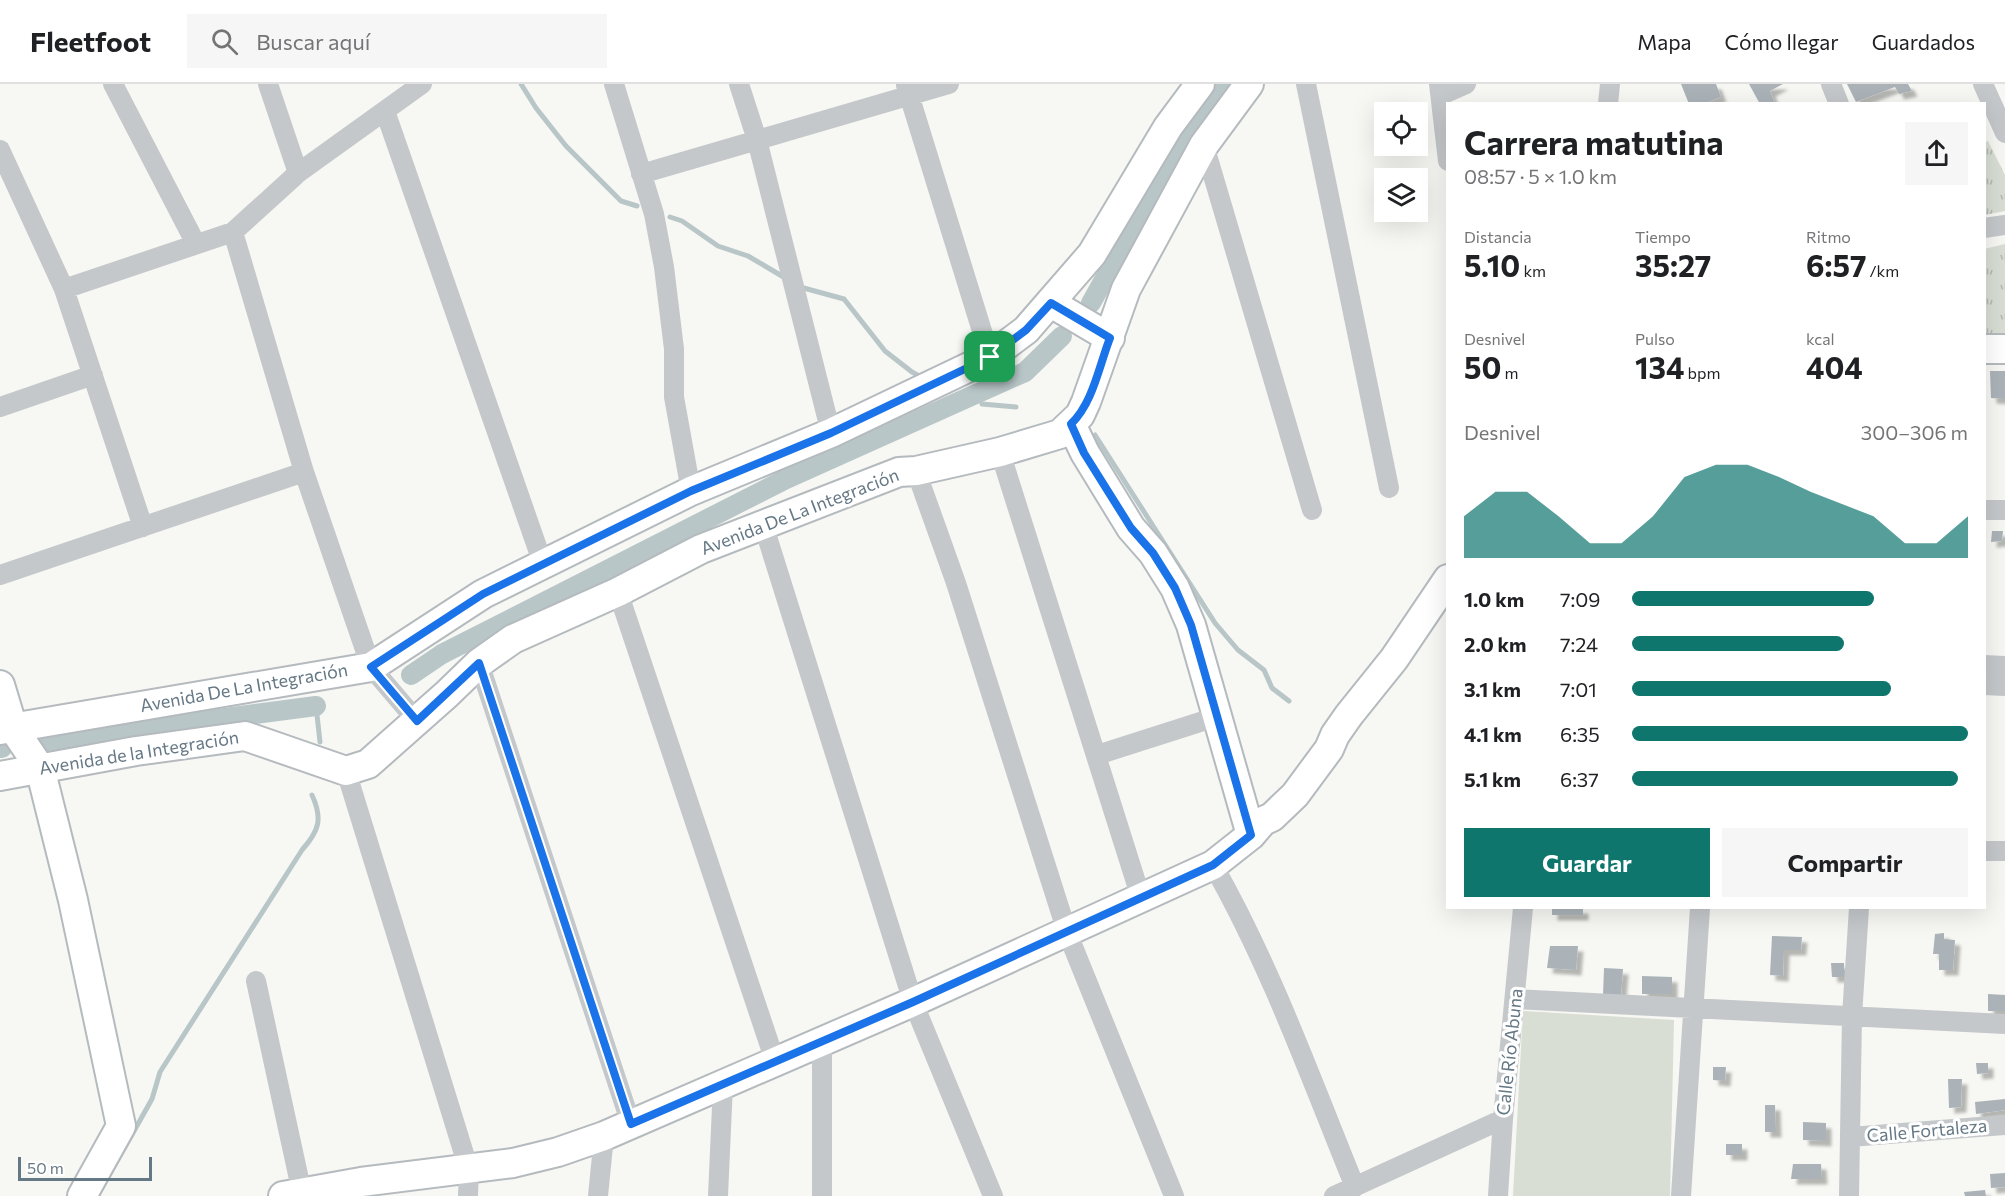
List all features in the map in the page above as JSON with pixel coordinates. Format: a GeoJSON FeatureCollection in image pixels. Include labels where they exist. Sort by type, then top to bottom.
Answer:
{"type":"FeatureCollection","features":[{"type":"Feature","properties":{"kind":"main road","name":"Avenida De La Integración"},"geometry":{"type":"LineString","coordinates":[[346,771],[368,764],[479,663],[513,639],[618,592],[701,549],[899,472],[916,471],[1000,452],[1060,434],[1080,415],[1086,402],[1126,289],[1204,145],[1249,84]]}},
{"type":"Feature","properties":{"kind":"main road","name":"Avenida De La Integración"},"geometry":{"type":"LineString","coordinates":[[6,729],[371,667],[483,594],[691,491],[831,433],[990,357],[1026,330],[1092,254],[1168,127],[1197,86]]}},
{"type":"Feature","properties":{"kind":"main road"},"geometry":{"type":"LineString","coordinates":[[1051,303],[1110,338]]}},
{"type":"Feature","properties":{"kind":"main road"},"geometry":{"type":"LineString","coordinates":[[1986,349],[2005,349]]}},
{"type":"Feature","properties":{"kind":"main road"},"geometry":{"type":"LineString","coordinates":[[1071,424],[1084,453],[1131,528],[1153,553],[1175,588],[1191,625],[1219,716],[1251,835]]}},
{"type":"Feature","properties":{"kind":"main road"},"geometry":{"type":"LineString","coordinates":[[293,1194],[361,1182],[468,1183],[513,1163],[558,1152],[604,1136],[913,1002],[1213,865],[1251,835],[1263,821],[1272,817],[1294,795],[1329,749],[1335,735],[1349,715],[1394,659],[1446,582]]}},
{"type":"Feature","properties":{"kind":"main road"},"geometry":{"type":"LineString","coordinates":[[0,685],[6,729],[40,768],[73,900],[121,1126],[82,1196]]}},
{"type":"Feature","properties":{"kind":"main road","name":"Avenida de la Integración"},"geometry":{"type":"LineString","coordinates":[[0,776],[136,751],[245,736],[346,771]]}},
{"type":"Feature","properties":{"kind":"street"},"geometry":{"type":"LineString","coordinates":[[113,84],[196,244]]}},
{"type":"Feature","properties":{"kind":"street"},"geometry":{"type":"LineString","coordinates":[[268,84],[298,173]]}},
{"type":"Feature","properties":{"kind":"street"},"geometry":{"type":"LineString","coordinates":[[64,289],[233,232],[298,173],[422,84]]}},
{"type":"Feature","properties":{"kind":"street"},"geometry":{"type":"LineString","coordinates":[[614,84],[654,214],[664,267],[674,349],[674,397],[691,491]]}},
{"type":"Feature","properties":{"kind":"street"},"geometry":{"type":"LineString","coordinates":[[739,84],[757,140],[831,433]]}},
{"type":"Feature","properties":{"kind":"street"},"geometry":{"type":"LineString","coordinates":[[641,174],[757,140],[908,90],[949,84]]}},
{"type":"Feature","properties":{"kind":"street"},"geometry":{"type":"LineString","coordinates":[[1306,84],[1389,488]]}},
{"type":"Feature","properties":{"kind":"street"},"geometry":{"type":"LineString","coordinates":[[1446,143],[1440,89],[1466,84]]}},
{"type":"Feature","properties":{"kind":"street"},"geometry":{"type":"LineString","coordinates":[[1608,102],[1610,84]]}},
{"type":"Feature","properties":{"kind":"street"},"geometry":{"type":"LineString","coordinates":[[1831,84],[1838,102]]}},
{"type":"Feature","properties":{"kind":"street"},"geometry":{"type":"LineString","coordinates":[[1983,84],[2005,133]]}},
{"type":"Feature","properties":{"kind":"street"},"geometry":{"type":"LineString","coordinates":[[908,90],[990,357]]}},
{"type":"Feature","properties":{"kind":"street"},"geometry":{"type":"LineString","coordinates":[[385,111],[543,564]]}},
{"type":"Feature","properties":{"kind":"street"},"geometry":{"type":"LineString","coordinates":[[1204,145],[1312,510]]}},
{"type":"Feature","properties":{"kind":"street"},"geometry":{"type":"LineString","coordinates":[[0,150],[64,289],[143,527]]}},
{"type":"Feature","properties":{"kind":"street"},"geometry":{"type":"LineString","coordinates":[[1986,228],[2005,225]]}},
{"type":"Feature","properties":{"kind":"street"},"geometry":{"type":"LineString","coordinates":[[233,232],[304,472],[371,667],[417,721]]}},
{"type":"Feature","properties":{"kind":"street"},"geometry":{"type":"LineString","coordinates":[[0,407],[93,375]]}},
{"type":"Feature","properties":{"kind":"street"},"geometry":{"type":"LineString","coordinates":[[1000,452],[1141,898]]}},
{"type":"Feature","properties":{"kind":"street"},"geometry":{"type":"LineString","coordinates":[[916,471],[956,583],[1067,932],[1174,1196]]}},
{"type":"Feature","properties":{"kind":"street"},"geometry":{"type":"LineString","coordinates":[[0,575],[304,472]]}},
{"type":"Feature","properties":{"kind":"street"},"geometry":{"type":"LineString","coordinates":[[1986,510],[2005,510]]}},
{"type":"Feature","properties":{"kind":"street"},"geometry":{"type":"LineString","coordinates":[[763,524],[913,1002],[993,1196]]}},
{"type":"Feature","properties":{"kind":"street"},"geometry":{"type":"LineString","coordinates":[[618,592],[776,1060]]}},
{"type":"Feature","properties":{"kind":"street"},"geometry":{"type":"LineString","coordinates":[[479,663],[631,1124]]}},
{"type":"Feature","properties":{"kind":"street"},"geometry":{"type":"LineString","coordinates":[[1986,665],[2005,666]]}},
{"type":"Feature","properties":{"kind":"street"},"geometry":{"type":"LineString","coordinates":[[1986,685],[2005,686]]}},
{"type":"Feature","properties":{"kind":"street"},"geometry":{"type":"LineString","coordinates":[[1097,755],[1219,716]]}},
{"type":"Feature","properties":{"kind":"street"},"geometry":{"type":"LineString","coordinates":[[346,771],[468,1183]]}},
{"type":"Feature","properties":{"kind":"street"},"geometry":{"type":"LineString","coordinates":[[1986,851],[2005,851]]}},
{"type":"Feature","properties":{"kind":"street"},"geometry":{"type":"LineString","coordinates":[[1213,865],[1234,902],[1268,975],[1355,1187]]}},
{"type":"Feature","properties":{"kind":"street","name":"Calle Río Abuna"},"geometry":{"type":"LineString","coordinates":[[1498,1196],[1523,909]]}},
{"type":"Feature","properties":{"kind":"street"},"geometry":{"type":"LineString","coordinates":[[1681,1196],[1700,909]]}},
{"type":"Feature","properties":{"kind":"street"},"geometry":{"type":"LineString","coordinates":[[1849,1196],[1852,1016],[1859,909]]}},
{"type":"Feature","properties":{"kind":"street"},"geometry":{"type":"LineString","coordinates":[[256,981],[293,1194]]}},
{"type":"Feature","properties":{"kind":"street"},"geometry":{"type":"LineString","coordinates":[[1515,999],[2005,1024]]}},
{"type":"Feature","properties":{"kind":"street"},"geometry":{"type":"LineString","coordinates":[[822,1040],[822,1196]]}},
{"type":"Feature","properties":{"kind":"street"},"geometry":{"type":"LineString","coordinates":[[717,1196],[723,1084]]}},
{"type":"Feature","properties":{"kind":"street"},"geometry":{"type":"LineString","coordinates":[[1334,1196],[1503,1119]]}},
{"type":"Feature","properties":{"kind":"street","name":"Calle Fortaleza"},"geometry":{"type":"LineString","coordinates":[[1850,1137],[2005,1125]]}},
{"type":"Feature","properties":{"kind":"street"},"geometry":{"type":"LineString","coordinates":[[598,1196],[604,1136]]}},
{"type":"Feature","properties":{"kind":"green space"},"geometry":{"type":"Polygon","coordinates":[[[1988,141],[2005,175],[2005,211],[1986,215],[1986,142],[1988,141]]]}},
{"type":"Feature","properties":{"kind":"green space"},"geometry":{"type":"Polygon","coordinates":[[[2005,244],[2005,336],[1986,336],[1986,249],[2005,244]]]}},
{"type":"Feature","properties":{"kind":"green space"},"geometry":{"type":"Polygon","coordinates":[[[1523,1011],[1674,1020],[1670,1196],[1513,1196],[1523,1011]]]}},
{"type":"Feature","properties":{"kind":"building"},"geometry":{"type":"Polygon","coordinates":[[[1681,84],[1716,84],[1721,97],[1708,102],[1688,102],[1681,84]]]}},
{"type":"Feature","properties":{"kind":"building"},"geometry":{"type":"Polygon","coordinates":[[[1749,84],[1783,84],[1770,91],[1774,102],[1759,102],[1749,84]]]}},
{"type":"Feature","properties":{"kind":"building"},"geometry":{"type":"Polygon","coordinates":[[[1847,84],[1908,84],[1912,91],[1899,94],[1895,87],[1856,102],[1847,84]]]}},
{"type":"Feature","properties":{"kind":"building"},"geometry":{"type":"Polygon","coordinates":[[[1990,371],[2005,371],[2005,399],[1991,398],[1990,371]]]}},
{"type":"Feature","properties":{"kind":"building"},"geometry":{"type":"Polygon","coordinates":[[[1992,531],[2003,531],[2002,541],[1991,542],[1992,531]]]}},
{"type":"Feature","properties":{"kind":"building"},"geometry":{"type":"Polygon","coordinates":[[[1552,909],[1583,909],[1583,915],[1552,915],[1552,909]]]}},
{"type":"Feature","properties":{"kind":"building"},"geometry":{"type":"Polygon","coordinates":[[[1944,933],[1944,939],[1955,940],[1953,970],[1939,970],[1939,954],[1933,954],[1935,934],[1944,933]]]}},
{"type":"Feature","properties":{"kind":"building"},"geometry":{"type":"Polygon","coordinates":[[[1772,936],[1802,937],[1801,950],[1784,950],[1783,976],[1770,975],[1772,936]]]}},
{"type":"Feature","properties":{"kind":"building"},"geometry":{"type":"Polygon","coordinates":[[[1550,946],[1578,946],[1576,970],[1547,968],[1550,946]]]}},
{"type":"Feature","properties":{"kind":"building"},"geometry":{"type":"Polygon","coordinates":[[[1831,963],[1844,963],[1844,977],[1832,977],[1831,963]]]}},
{"type":"Feature","properties":{"kind":"building"},"geometry":{"type":"Polygon","coordinates":[[[1604,968],[1623,969],[1621,995],[1603,995],[1604,968]]]}},
{"type":"Feature","properties":{"kind":"building"},"geometry":{"type":"Polygon","coordinates":[[[1642,976],[1672,977],[1672,994],[1642,994],[1642,976]]]}},
{"type":"Feature","properties":{"kind":"building"},"geometry":{"type":"Polygon","coordinates":[[[1988,994],[2005,995],[2005,1011],[1988,1011],[1988,994]]]}},
{"type":"Feature","properties":{"kind":"building"},"geometry":{"type":"Polygon","coordinates":[[[1976,1063],[1988,1063],[1988,1073],[1977,1074],[1976,1063]]]}},
{"type":"Feature","properties":{"kind":"building"},"geometry":{"type":"Polygon","coordinates":[[[1713,1067],[1726,1067],[1725,1081],[1713,1080],[1713,1067]]]}},
{"type":"Feature","properties":{"kind":"building"},"geometry":{"type":"Polygon","coordinates":[[[1948,1079],[1962,1079],[1961,1107],[1949,1108],[1948,1079]]]}},
{"type":"Feature","properties":{"kind":"building"},"geometry":{"type":"Polygon","coordinates":[[[2005,1099],[2005,1110],[1976,1114],[1975,1102],[2005,1099]]]}},
{"type":"Feature","properties":{"kind":"building"},"geometry":{"type":"Polygon","coordinates":[[[1765,1105],[1775,1105],[1776,1132],[1765,1132],[1765,1105]]]}},
{"type":"Feature","properties":{"kind":"building"},"geometry":{"type":"Polygon","coordinates":[[[1803,1122],[1826,1123],[1826,1141],[1803,1140],[1803,1122]]]}},
{"type":"Feature","properties":{"kind":"building"},"geometry":{"type":"Polygon","coordinates":[[[1726,1144],[1742,1144],[1742,1155],[1726,1155],[1726,1144]]]}},
{"type":"Feature","properties":{"kind":"building"},"geometry":{"type":"Polygon","coordinates":[[[1793,1164],[1821,1164],[1822,1179],[1791,1179],[1793,1164]]]}},
{"type":"Feature","properties":{"kind":"building"},"geometry":{"type":"Polygon","coordinates":[[[2005,1173],[2005,1187],[1991,1188],[1990,1174],[2005,1173]]]}},
{"type":"Feature","properties":{"kind":"building"},"geometry":{"type":"Polygon","coordinates":[[[1985,1190],[1986,1196],[1965,1196],[1964,1192],[1985,1190]]]}},
{"type":"Feature","properties":{"kind":"waterway"},"geometry":{"type":"LineString","coordinates":[[521,84],[536,108],[566,146],[621,201],[637,206]]}},
{"type":"Feature","properties":{"kind":"waterway"},"geometry":{"type":"LineString","coordinates":[[1091,303],[1169,163],[1228,84]]}},
{"type":"Feature","properties":{"kind":"waterway"},"geometry":{"type":"LineString","coordinates":[[670,217],[682,221],[718,246],[748,256],[787,279]]}},
{"type":"Feature","properties":{"kind":"waterway"},"geometry":{"type":"LineString","coordinates":[[800,287],[844,299],[885,351],[923,378]]}},
{"type":"Feature","properties":{"kind":"waterway"},"geometry":{"type":"LineString","coordinates":[[411,675],[442,654],[786,479],[1025,372],[1062,336]]}},
{"type":"Feature","properties":{"kind":"waterway"},"geometry":{"type":"LineString","coordinates":[[982,404],[1016,407]]}},
{"type":"Feature","properties":{"kind":"waterway"},"geometry":{"type":"LineString","coordinates":[[1095,435],[1215,623],[1238,650],[1264,670],[1272,688],[1289,701]]}},
{"type":"Feature","properties":{"kind":"waterway"},"geometry":{"type":"LineString","coordinates":[[316,706],[320,742]]}},
{"type":"Feature","properties":{"kind":"waterway"},"geometry":{"type":"LineString","coordinates":[[26,744],[316,706]]}},
{"type":"Feature","properties":{"kind":"waterway"},"geometry":{"type":"LineString","coordinates":[[98,1195],[152,1099],[160,1072],[316,831],[318,818],[312,795]]}},
{"type":"Feature","properties":{"kind":"route"},"geometry":{"type":"LineString","coordinates":[[1051,303],[1110,338],[1086,402],[1080,415],[1071,424],[1084,453],[1131,528],[1153,553],[1175,588],[1191,625],[1219,716],[1251,835],[1213,865],[913,1002],[631,1124],[479,663],[417,721],[371,667],[483,594],[691,491],[831,433],[990,357],[1026,330],[1051,303]]}}]}
